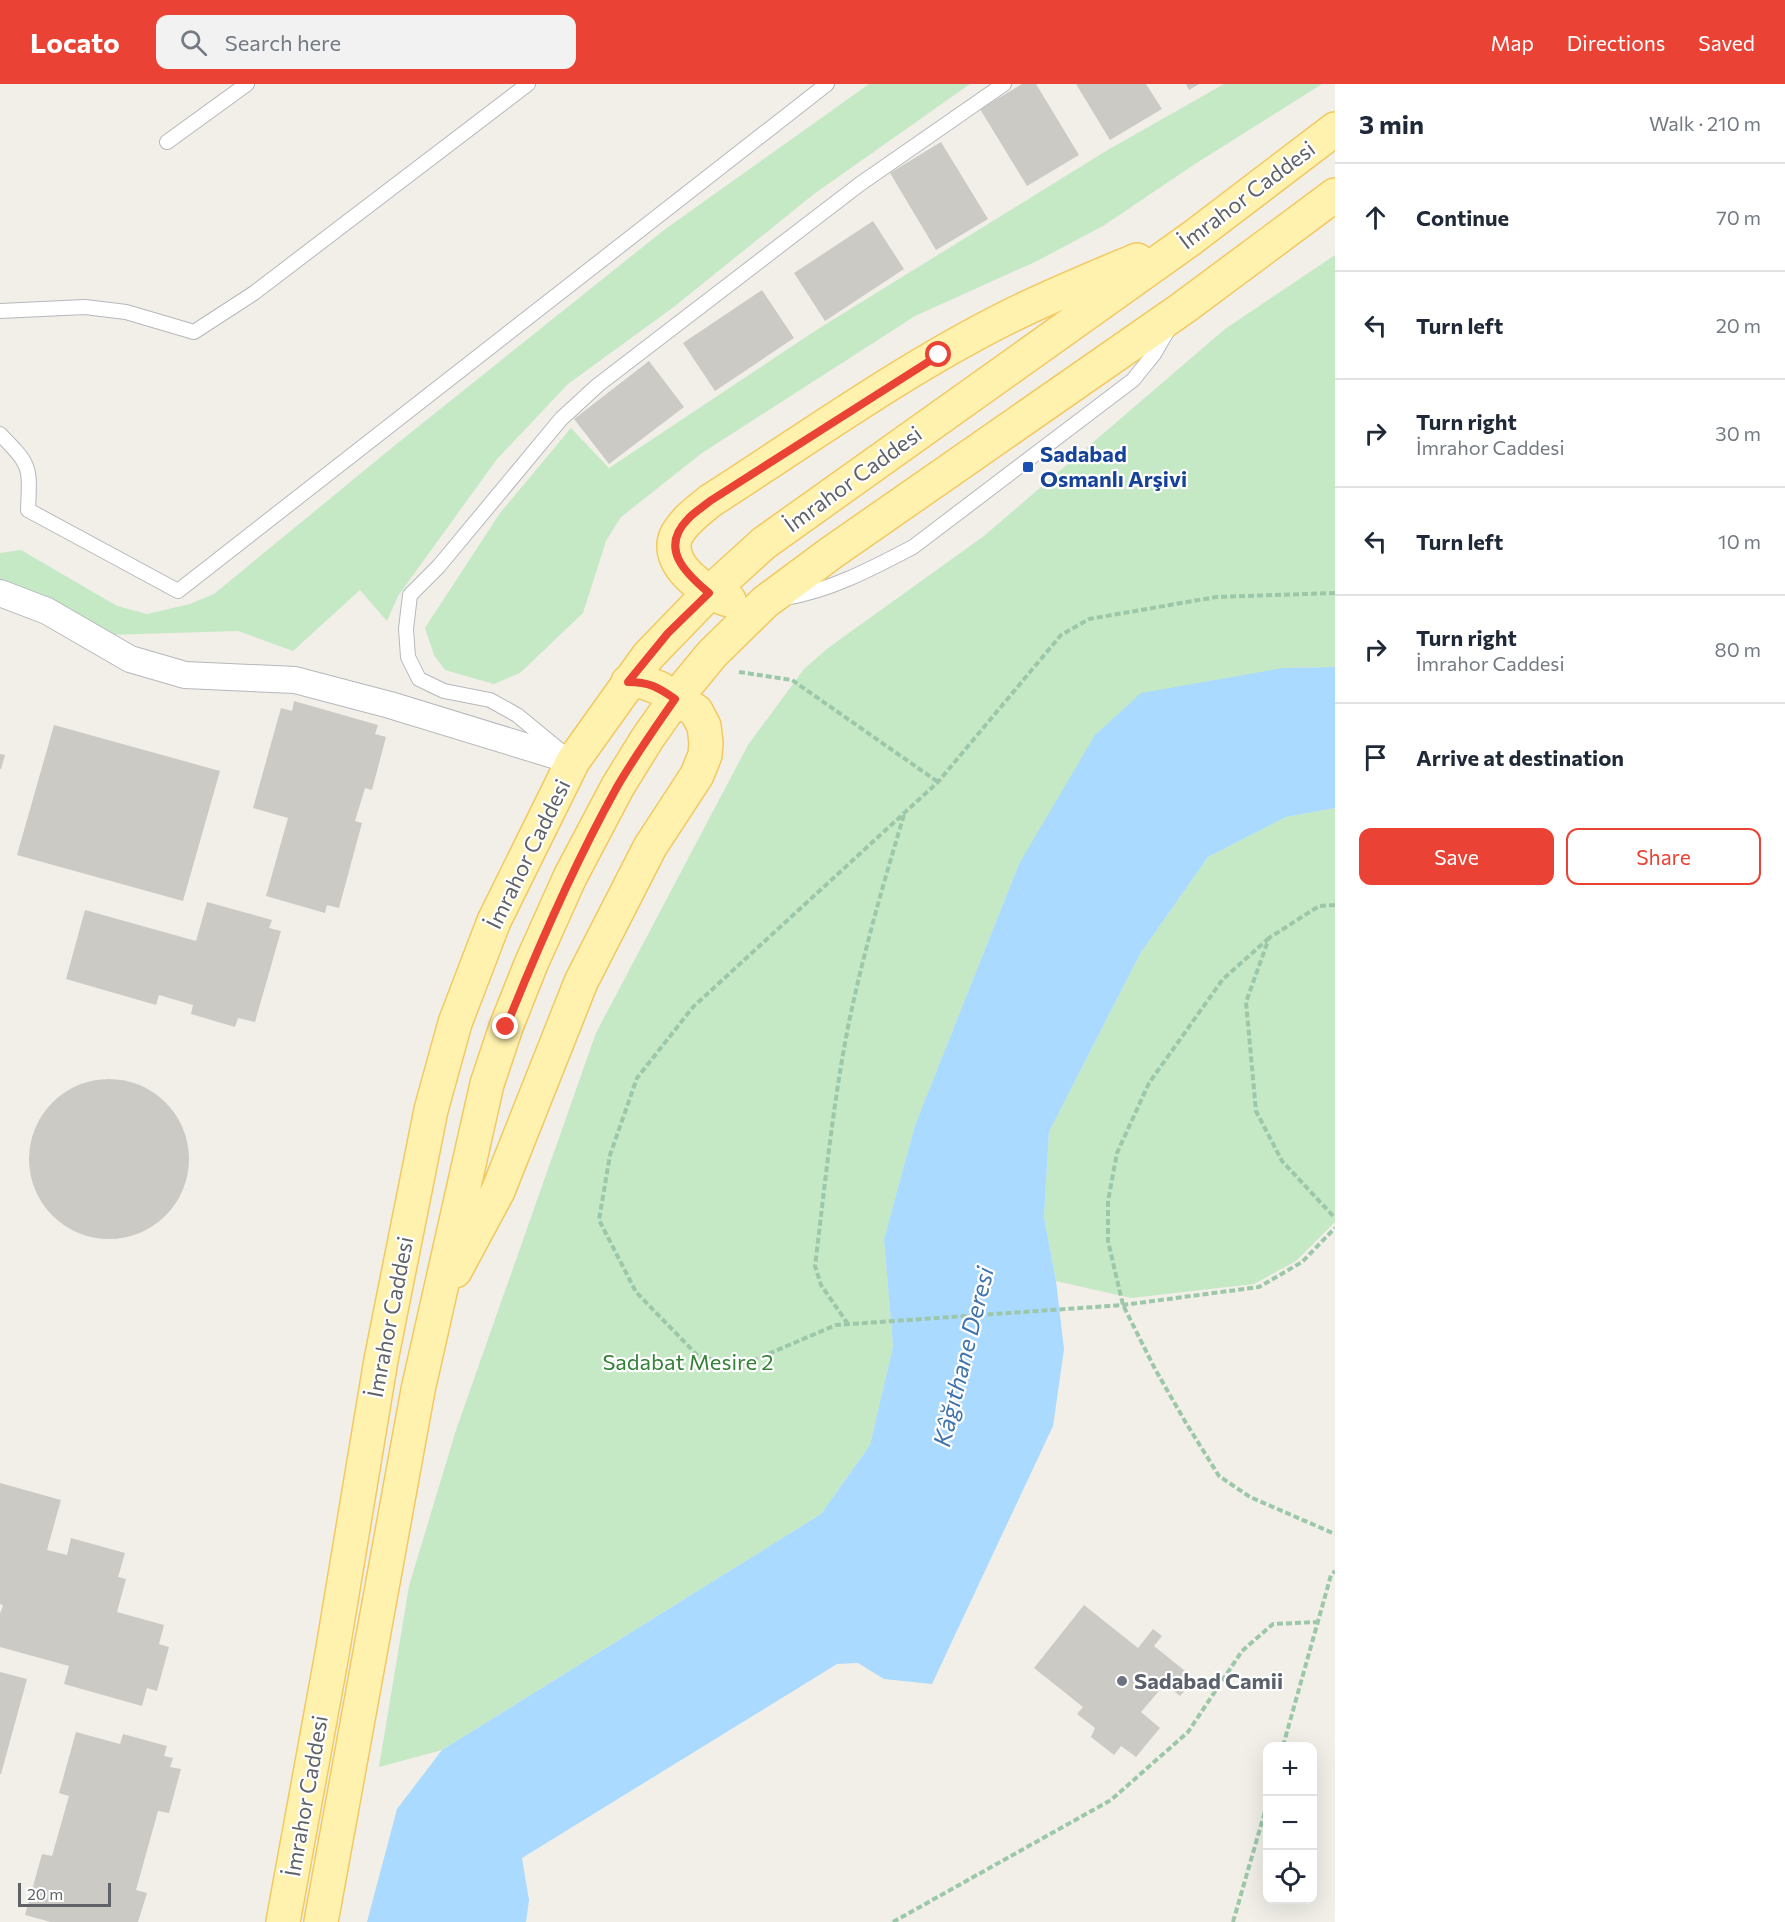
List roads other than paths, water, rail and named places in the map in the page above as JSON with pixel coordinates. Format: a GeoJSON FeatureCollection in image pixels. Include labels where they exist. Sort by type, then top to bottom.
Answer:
{"type":"FeatureCollection","features":[{"type":"Feature","properties":{"kind":"main road","name":"İmrahor Caddesi"},"geometry":{"type":"LineString","coordinates":[[282,1922],[332,1654],[381,1360],[431,1110],[455,1023],[494,921],[573,761],[628,682],[668,633],[764,543],[1192,238],[1335,129]]}},
{"type":"Feature","properties":{"kind":"main road","name":"İmrahor Caddesi"},"geometry":{"type":"LineString","coordinates":[[321,1922],[399,1489],[437,1301],[487,1084],[531,964],[570,877],[618,786],[675,699],[712,654],[765,602],[831,553],[1183,308],[1335,195]]}},
{"type":"Feature","properties":{"kind":"main road"},"geometry":{"type":"LineString","coordinates":[[765,602],[739,602],[709,593],[691,578],[680,565],[675,554],[676,536],[687,520],[710,501],[928,361],[998,322],[1067,289],[1192,238]]}},
{"type":"Feature","properties":{"kind":"main road"},"geometry":{"type":"LineString","coordinates":[[437,1301],[466,1253],[498,1191],[581,982],[608,926],[650,847],[697,775],[705,755],[704,726],[696,711],[659,688],[643,682],[628,682]]}},
{"type":"Feature","properties":{"kind":"street"},"geometry":{"type":"LineString","coordinates":[[0,593],[47,611],[130,659],[185,675],[295,680],[390,705],[573,761]]}},
{"type":"Feature","properties":{"kind":"lane"},"geometry":{"type":"LineString","coordinates":[[167,142],[247,84]]}},
{"type":"Feature","properties":{"kind":"lane"},"geometry":{"type":"LineString","coordinates":[[0,311],[85,307],[126,312],[194,332],[254,293],[528,84]]}},
{"type":"Feature","properties":{"kind":"lane"},"geometry":{"type":"LineString","coordinates":[[0,434],[25,461],[30,477],[28,510],[178,591],[827,84]]}},
{"type":"Feature","properties":{"kind":"lane"},"geometry":{"type":"LineString","coordinates":[[573,761],[517,715],[489,700],[444,691],[419,679],[408,657],[406,629],[410,595],[439,566],[561,419],[598,385],[851,191],[1004,84]]}},
{"type":"Feature","properties":{"kind":"water","name":"Kâğıthane Deresi"},"geometry":{"type":"Polygon","coordinates":[[[1335,667],[1335,808],[1286,817],[1208,857],[1140,954],[1049,1132],[1044,1217],[1056,1281],[1064,1349],[1053,1426],[932,1684],[884,1679],[858,1663],[837,1664],[522,1858],[529,1900],[526,1922],[367,1922],[397,1809],[442,1750],[821,1514],[870,1445],[893,1346],[884,1239],[915,1125],[1019,864],[1095,735],[1141,693],[1283,668],[1335,667]]]}},
{"type":"Feature","properties":{"kind":"place","name":"Sadabad Osmanlı Arşivi"},"geometry":{"type":"Point","coordinates":[1028,467]}},
{"type":"Feature","properties":{"kind":"place","name":"Sadabad Camii"},"geometry":{"type":"Point","coordinates":[1122,1681]}},
{"type":"Feature","properties":{"kind":"park label","name":"Sadabat Mesire 2"},"geometry":{"type":"Point","coordinates":[688,1362]}}]}
